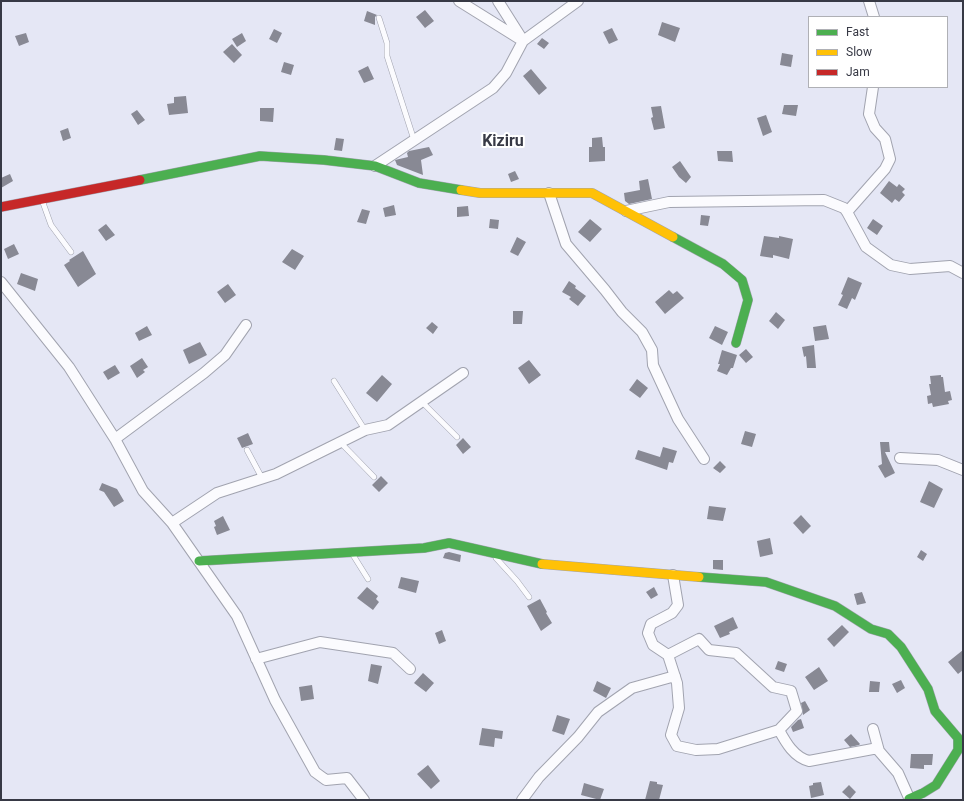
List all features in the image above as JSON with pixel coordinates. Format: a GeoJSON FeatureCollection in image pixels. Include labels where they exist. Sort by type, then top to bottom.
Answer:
{"type":"FeatureCollection","features":[{"type":"Feature","properties":{"kind":"street"},"geometry":{"type":"LineString","coordinates":[[459,1],[523,41]]}},
{"type":"Feature","properties":{"kind":"street"},"geometry":{"type":"LineString","coordinates":[[498,1],[523,41]]}},
{"type":"Feature","properties":{"kind":"street"},"geometry":{"type":"LineString","coordinates":[[375,166],[493,88],[506,73],[523,41],[578,1]]}},
{"type":"Feature","properties":{"kind":"street"},"geometry":{"type":"LineString","coordinates":[[869,1],[874,16]]}},
{"type":"Feature","properties":{"kind":"street"},"geometry":{"type":"LineString","coordinates":[[848,212],[885,169],[890,158],[884,139],[875,128],[870,114],[873,88]]}},
{"type":"Feature","properties":{"kind":"street"},"geometry":{"type":"LineString","coordinates":[[1,207],[42,200],[76,191],[260,156],[324,160],[375,166],[419,183],[480,193],[592,193],[723,264],[742,280],[748,300],[736,343]]}},
{"type":"Feature","properties":{"kind":"street"},"geometry":{"type":"LineString","coordinates":[[549,193],[566,244],[622,312],[642,332],[652,350],[654,365],[678,419],[704,459]]}},
{"type":"Feature","properties":{"kind":"street"},"geometry":{"type":"LineString","coordinates":[[626,211],[669,202],[824,200],[844,208],[848,212],[866,247],[891,265],[910,269],[950,266],[963,273]]}},
{"type":"Feature","properties":{"kind":"street"},"geometry":{"type":"LineString","coordinates":[[1,282],[69,367],[115,439],[143,490],[172,523],[237,616],[275,700],[315,772],[326,780],[347,778],[364,800]]}},
{"type":"Feature","properties":{"kind":"street"},"geometry":{"type":"LineString","coordinates":[[115,439],[204,373],[225,355],[246,325]]}},
{"type":"Feature","properties":{"kind":"street"},"geometry":{"type":"LineString","coordinates":[[172,523],[217,493],[276,474],[365,430],[388,425],[463,373]]}},
{"type":"Feature","properties":{"kind":"street"},"geometry":{"type":"LineString","coordinates":[[900,458],[938,460],[963,470]]}},
{"type":"Feature","properties":{"kind":"street"},"geometry":{"type":"LineString","coordinates":[[199,561],[424,548],[449,543],[539,564],[766,582],[834,606],[871,629],[888,634],[901,647],[928,689],[935,711],[958,738],[958,750],[936,784],[923,793],[910,799],[898,773],[879,751],[873,729]]}},
{"type":"Feature","properties":{"kind":"street"},"geometry":{"type":"LineString","coordinates":[[668,655],[699,640],[709,650],[736,653],[773,687],[791,691],[797,711],[779,730],[718,749],[696,750],[677,746],[671,735],[679,708],[677,683],[668,655],[653,645],[648,634],[651,624],[672,612],[678,605],[673,575]]}},
{"type":"Feature","properties":{"kind":"street"},"geometry":{"type":"LineString","coordinates":[[256,659],[320,642],[393,653],[410,669]]}},
{"type":"Feature","properties":{"kind":"street"},"geometry":{"type":"LineString","coordinates":[[522,800],[539,777],[578,737],[598,712],[632,688],[675,676]]}},
{"type":"Feature","properties":{"kind":"street"},"geometry":{"type":"LineString","coordinates":[[779,730],[786,742],[800,759],[809,761],[878,748]]}},
{"type":"Feature","properties":{"kind":"lane"},"geometry":{"type":"LineString","coordinates":[[379,18],[387,43],[388,56],[414,140]]}},
{"type":"Feature","properties":{"kind":"lane"},"geometry":{"type":"LineString","coordinates":[[42,200],[51,225],[71,252]]}},
{"type":"Feature","properties":{"kind":"lane"},"geometry":{"type":"LineString","coordinates":[[334,381],[365,430]]}},
{"type":"Feature","properties":{"kind":"lane"},"geometry":{"type":"LineString","coordinates":[[422,402],[457,438]]}},
{"type":"Feature","properties":{"kind":"lane"},"geometry":{"type":"LineString","coordinates":[[340,442],[374,477]]}},
{"type":"Feature","properties":{"kind":"lane"},"geometry":{"type":"LineString","coordinates":[[247,450],[262,478]]}},
{"type":"Feature","properties":{"kind":"lane"},"geometry":{"type":"LineString","coordinates":[[351,552],[368,579]]}},
{"type":"Feature","properties":{"kind":"lane"},"geometry":{"type":"LineString","coordinates":[[492,553],[529,597]]}},
{"type":"Feature","properties":{"kind":"building"},"geometry":{"type":"Polygon","coordinates":[[[425,10],[434,21],[425,28],[416,17],[425,10]]]}},
{"type":"Feature","properties":{"kind":"building"},"geometry":{"type":"Polygon","coordinates":[[[367,11],[377,15],[375,17],[375,25],[364,21],[367,11]]]}},
{"type":"Feature","properties":{"kind":"building"},"geometry":{"type":"Polygon","coordinates":[[[662,22],[680,28],[675,42],[658,35],[662,22]]]}},
{"type":"Feature","properties":{"kind":"building"},"geometry":{"type":"Polygon","coordinates":[[[612,28],[618,40],[609,44],[603,32],[612,28]]]}},
{"type":"Feature","properties":{"kind":"building"},"geometry":{"type":"Polygon","coordinates":[[[274,29],[282,33],[277,43],[269,39],[274,29]]]}},
{"type":"Feature","properties":{"kind":"building"},"geometry":{"type":"Polygon","coordinates":[[[26,33],[29,42],[19,46],[15,36],[26,33]]]}},
{"type":"Feature","properties":{"kind":"building"},"geometry":{"type":"Polygon","coordinates":[[[242,33],[246,41],[237,47],[232,39],[242,33]]]}},
{"type":"Feature","properties":{"kind":"building"},"geometry":{"type":"Polygon","coordinates":[[[542,38],[549,43],[544,49],[537,44],[542,38]]]}},
{"type":"Feature","properties":{"kind":"building"},"geometry":{"type":"Polygon","coordinates":[[[232,44],[242,55],[234,63],[223,52],[232,44]]]}},
{"type":"Feature","properties":{"kind":"building"},"geometry":{"type":"Polygon","coordinates":[[[782,53],[793,55],[791,67],[780,65],[782,53]]]}},
{"type":"Feature","properties":{"kind":"building"},"geometry":{"type":"Polygon","coordinates":[[[284,62],[294,65],[291,75],[281,72],[284,62]]]}},
{"type":"Feature","properties":{"kind":"building"},"geometry":{"type":"Polygon","coordinates":[[[368,66],[374,79],[364,83],[358,71],[368,66]]]}},
{"type":"Feature","properties":{"kind":"building"},"geometry":{"type":"Polygon","coordinates":[[[531,69],[547,88],[539,95],[523,76],[531,69]]]}},
{"type":"Feature","properties":{"kind":"building"},"geometry":{"type":"Polygon","coordinates":[[[186,96],[188,113],[169,115],[167,104],[174,103],[174,97],[186,96]]]}},
{"type":"Feature","properties":{"kind":"building"},"geometry":{"type":"Polygon","coordinates":[[[784,105],[798,105],[796,116],[782,114],[784,105]]]}},
{"type":"Feature","properties":{"kind":"building"},"geometry":{"type":"Polygon","coordinates":[[[661,106],[665,128],[654,130],[651,118],[653,117],[651,107],[661,106]]]}},
{"type":"Feature","properties":{"kind":"building"},"geometry":{"type":"Polygon","coordinates":[[[260,108],[274,108],[273,122],[260,121],[260,108]]]}},
{"type":"Feature","properties":{"kind":"building"},"geometry":{"type":"Polygon","coordinates":[[[137,110],[145,120],[138,125],[131,114],[137,110]]]}},
{"type":"Feature","properties":{"kind":"building"},"geometry":{"type":"Polygon","coordinates":[[[766,115],[772,132],[763,136],[757,118],[766,115]]]}},
{"type":"Feature","properties":{"kind":"building"},"geometry":{"type":"Polygon","coordinates":[[[68,128],[71,138],[63,141],[60,131],[68,128]]]}},
{"type":"Feature","properties":{"kind":"building"},"geometry":{"type":"Polygon","coordinates":[[[602,137],[603,147],[605,147],[605,161],[589,162],[589,147],[592,147],[592,138],[602,137]]]}},
{"type":"Feature","properties":{"kind":"building"},"geometry":{"type":"Polygon","coordinates":[[[336,138],[344,139],[342,151],[334,150],[336,138]]]}},
{"type":"Feature","properties":{"kind":"building"},"geometry":{"type":"Polygon","coordinates":[[[429,147],[433,155],[421,160],[423,175],[397,165],[395,160],[408,157],[407,153],[409,151],[429,147]]]}},
{"type":"Feature","properties":{"kind":"building"},"geometry":{"type":"Polygon","coordinates":[[[717,151],[732,151],[733,162],[718,161],[717,151]]]}},
{"type":"Feature","properties":{"kind":"building"},"geometry":{"type":"Polygon","coordinates":[[[680,161],[691,177],[686,183],[679,177],[672,167],[680,161]]]}},
{"type":"Feature","properties":{"kind":"building"},"geometry":{"type":"Polygon","coordinates":[[[515,171],[519,179],[511,182],[508,174],[515,171]]]}},
{"type":"Feature","properties":{"kind":"building"},"geometry":{"type":"Polygon","coordinates":[[[10,174],[13,181],[1,188],[1,178],[10,174]]]}},
{"type":"Feature","properties":{"kind":"building"},"geometry":{"type":"Polygon","coordinates":[[[648,179],[652,199],[629,204],[625,201],[624,193],[640,190],[639,181],[648,179]]]}},
{"type":"Feature","properties":{"kind":"building"},"geometry":{"type":"Polygon","coordinates":[[[889,181],[897,187],[899,184],[905,189],[902,192],[905,195],[899,202],[895,199],[892,203],[880,193],[889,181]]]}},
{"type":"Feature","properties":{"kind":"building"},"geometry":{"type":"Polygon","coordinates":[[[394,205],[396,215],[385,217],[383,208],[394,205]]]}},
{"type":"Feature","properties":{"kind":"building"},"geometry":{"type":"Polygon","coordinates":[[[468,206],[469,216],[457,217],[457,207],[468,206]]]}},
{"type":"Feature","properties":{"kind":"building"},"geometry":{"type":"Polygon","coordinates":[[[362,209],[370,211],[366,224],[357,222],[362,209]]]}},
{"type":"Feature","properties":{"kind":"building"},"geometry":{"type":"Polygon","coordinates":[[[701,215],[710,216],[708,226],[700,225],[701,215]]]}},
{"type":"Feature","properties":{"kind":"building"},"geometry":{"type":"Polygon","coordinates":[[[490,219],[499,220],[498,229],[489,228],[490,219]]]}},
{"type":"Feature","properties":{"kind":"building"},"geometry":{"type":"Polygon","coordinates":[[[590,219],[602,229],[590,242],[578,232],[590,219]]]}},
{"type":"Feature","properties":{"kind":"building"},"geometry":{"type":"Polygon","coordinates":[[[873,219],[883,226],[877,235],[867,228],[873,219]]]}},
{"type":"Feature","properties":{"kind":"building"},"geometry":{"type":"Polygon","coordinates":[[[106,224],[115,235],[106,241],[98,230],[106,224]]]}},
{"type":"Feature","properties":{"kind":"building"},"geometry":{"type":"Polygon","coordinates":[[[764,236],[779,238],[779,236],[793,239],[789,259],[773,255],[773,258],[760,256],[764,236]]]}},
{"type":"Feature","properties":{"kind":"building"},"geometry":{"type":"Polygon","coordinates":[[[517,237],[526,242],[518,256],[510,252],[517,237]]]}},
{"type":"Feature","properties":{"kind":"building"},"geometry":{"type":"Polygon","coordinates":[[[14,244],[19,254],[8,259],[4,249],[14,244]]]}},
{"type":"Feature","properties":{"kind":"building"},"geometry":{"type":"Polygon","coordinates":[[[292,249],[304,256],[295,270],[282,262],[292,249]]]}},
{"type":"Feature","properties":{"kind":"building"},"geometry":{"type":"Polygon","coordinates":[[[83,251],[96,274],[78,287],[64,265],[83,251]]]}},
{"type":"Feature","properties":{"kind":"building"},"geometry":{"type":"Polygon","coordinates":[[[21,273],[38,279],[35,291],[17,284],[21,273]]]}},
{"type":"Feature","properties":{"kind":"building"},"geometry":{"type":"Polygon","coordinates":[[[848,277],[862,283],[855,300],[852,298],[847,309],[838,305],[843,295],[841,294],[848,277]]]}},
{"type":"Feature","properties":{"kind":"building"},"geometry":{"type":"Polygon","coordinates":[[[569,281],[576,286],[575,288],[586,296],[578,306],[569,299],[571,297],[562,292],[569,281]]]}},
{"type":"Feature","properties":{"kind":"building"},"geometry":{"type":"Polygon","coordinates":[[[228,284],[236,295],[225,303],[217,292],[228,284]]]}},
{"type":"Feature","properties":{"kind":"building"},"geometry":{"type":"Polygon","coordinates":[[[669,290],[673,294],[677,291],[684,298],[665,314],[655,302],[669,290]]]}},
{"type":"Feature","properties":{"kind":"building"},"geometry":{"type":"Polygon","coordinates":[[[513,311],[523,311],[522,324],[513,324],[513,311]]]}},
{"type":"Feature","properties":{"kind":"building"},"geometry":{"type":"Polygon","coordinates":[[[776,312],[785,320],[778,329],[769,321],[776,312]]]}},
{"type":"Feature","properties":{"kind":"building"},"geometry":{"type":"Polygon","coordinates":[[[432,322],[438,327],[433,334],[426,328],[432,322]]]}},
{"type":"Feature","properties":{"kind":"building"},"geometry":{"type":"Polygon","coordinates":[[[826,325],[829,339],[815,341],[813,327],[826,325]]]}},
{"type":"Feature","properties":{"kind":"building"},"geometry":{"type":"Polygon","coordinates":[[[147,326],[152,335],[139,341],[135,333],[147,326]]]}},
{"type":"Feature","properties":{"kind":"building"},"geometry":{"type":"Polygon","coordinates":[[[715,326],[728,332],[722,345],[709,338],[715,326]]]}},
{"type":"Feature","properties":{"kind":"building"},"geometry":{"type":"Polygon","coordinates":[[[200,342],[207,355],[189,364],[183,350],[200,342]]]}},
{"type":"Feature","properties":{"kind":"building"},"geometry":{"type":"Polygon","coordinates":[[[814,345],[816,368],[807,368],[806,356],[804,357],[802,347],[814,345]]]}},
{"type":"Feature","properties":{"kind":"building"},"geometry":{"type":"Polygon","coordinates":[[[746,349],[753,357],[746,363],[739,355],[746,349]]]}},
{"type":"Feature","properties":{"kind":"building"},"geometry":{"type":"Polygon","coordinates":[[[722,350],[737,355],[733,368],[731,368],[727,375],[717,371],[720,364],[718,364],[722,350]]]}},
{"type":"Feature","properties":{"kind":"building"},"geometry":{"type":"Polygon","coordinates":[[[142,358],[148,367],[143,370],[145,372],[137,378],[130,366],[142,358]]]}},
{"type":"Feature","properties":{"kind":"building"},"geometry":{"type":"Polygon","coordinates":[[[529,360],[541,375],[529,384],[518,368],[529,360]]]}},
{"type":"Feature","properties":{"kind":"building"},"geometry":{"type":"Polygon","coordinates":[[[115,365],[120,373],[108,380],[103,372],[115,365]]]}},
{"type":"Feature","properties":{"kind":"building"},"geometry":{"type":"Polygon","coordinates":[[[382,375],[392,384],[377,402],[366,393],[382,375]]]}},
{"type":"Feature","properties":{"kind":"building"},"geometry":{"type":"Polygon","coordinates":[[[941,375],[941,377],[943,377],[945,392],[950,391],[952,400],[948,401],[949,404],[933,407],[932,403],[928,404],[927,396],[931,395],[929,384],[931,384],[930,376],[941,375]]]}},
{"type":"Feature","properties":{"kind":"building"},"geometry":{"type":"Polygon","coordinates":[[[637,379],[648,388],[640,398],[629,390],[637,379]]]}},
{"type":"Feature","properties":{"kind":"building"},"geometry":{"type":"Polygon","coordinates":[[[745,431],[756,434],[752,447],[741,444],[745,431]]]}},
{"type":"Feature","properties":{"kind":"building"},"geometry":{"type":"Polygon","coordinates":[[[248,433],[253,444],[242,448],[237,438],[248,433]]]}},
{"type":"Feature","properties":{"kind":"building"},"geometry":{"type":"Polygon","coordinates":[[[463,438],[471,447],[463,454],[456,445],[463,438]]]}},
{"type":"Feature","properties":{"kind":"building"},"geometry":{"type":"Polygon","coordinates":[[[880,442],[889,442],[890,452],[885,452],[895,473],[885,478],[878,466],[882,464],[880,442]]]}},
{"type":"Feature","properties":{"kind":"building"},"geometry":{"type":"Polygon","coordinates":[[[663,447],[677,451],[673,463],[669,462],[667,470],[635,459],[638,450],[660,457],[663,447]]]}},
{"type":"Feature","properties":{"kind":"building"},"geometry":{"type":"Polygon","coordinates":[[[720,461],[726,467],[720,473],[713,468],[720,461]]]}},
{"type":"Feature","properties":{"kind":"building"},"geometry":{"type":"Polygon","coordinates":[[[381,476],[388,483],[379,492],[372,485],[381,476]]]}},
{"type":"Feature","properties":{"kind":"building"},"geometry":{"type":"Polygon","coordinates":[[[929,481],[943,489],[934,508],[920,502],[929,481]]]}},
{"type":"Feature","properties":{"kind":"building"},"geometry":{"type":"Polygon","coordinates":[[[102,483],[117,489],[124,501],[114,507],[104,492],[99,490],[102,483]]]}},
{"type":"Feature","properties":{"kind":"building"},"geometry":{"type":"Polygon","coordinates":[[[709,506],[726,508],[723,521],[707,519],[709,506]]]}},
{"type":"Feature","properties":{"kind":"building"},"geometry":{"type":"Polygon","coordinates":[[[801,515],[811,526],[803,534],[793,523],[801,515]]]}},
{"type":"Feature","properties":{"kind":"building"},"geometry":{"type":"Polygon","coordinates":[[[223,516],[230,530],[217,535],[214,527],[216,526],[214,521],[223,516]]]}},
{"type":"Feature","properties":{"kind":"building"},"geometry":{"type":"Polygon","coordinates":[[[770,538],[773,554],[760,557],[757,541],[770,538]]]}},
{"type":"Feature","properties":{"kind":"building"},"geometry":{"type":"Polygon","coordinates":[[[921,550],[927,554],[923,561],[917,557],[921,550]]]}},
{"type":"Feature","properties":{"kind":"building"},"geometry":{"type":"Polygon","coordinates":[[[449,552],[461,555],[460,562],[443,558],[445,553],[449,552]]]}},
{"type":"Feature","properties":{"kind":"building"},"geometry":{"type":"Polygon","coordinates":[[[713,560],[723,560],[723,570],[713,569],[713,560]]]}},
{"type":"Feature","properties":{"kind":"building"},"geometry":{"type":"Polygon","coordinates":[[[401,577],[419,581],[416,593],[398,588],[401,577]]]}},
{"type":"Feature","properties":{"kind":"building"},"geometry":{"type":"Polygon","coordinates":[[[367,587],[378,596],[376,599],[379,602],[373,610],[357,598],[367,587]]]}},
{"type":"Feature","properties":{"kind":"building"},"geometry":{"type":"Polygon","coordinates":[[[654,587],[658,595],[651,599],[646,592],[654,587]]]}},
{"type":"Feature","properties":{"kind":"building"},"geometry":{"type":"Polygon","coordinates":[[[862,592],[866,603],[857,605],[854,594],[862,592]]]}},
{"type":"Feature","properties":{"kind":"building"},"geometry":{"type":"Polygon","coordinates":[[[540,599],[552,623],[541,631],[527,606],[540,599]]]}},
{"type":"Feature","properties":{"kind":"building"},"geometry":{"type":"Polygon","coordinates":[[[733,617],[738,628],[729,632],[730,634],[720,638],[714,626],[733,617]]]}},
{"type":"Feature","properties":{"kind":"building"},"geometry":{"type":"Polygon","coordinates":[[[842,625],[849,632],[834,647],[827,639],[842,625]]]}},
{"type":"Feature","properties":{"kind":"building"},"geometry":{"type":"Polygon","coordinates":[[[442,630],[446,641],[439,644],[435,633],[442,630]]]}},
{"type":"Feature","properties":{"kind":"building"},"geometry":{"type":"Polygon","coordinates":[[[963,650],[963,670],[958,674],[948,662],[963,650]]]}},
{"type":"Feature","properties":{"kind":"building"},"geometry":{"type":"Polygon","coordinates":[[[778,661],[787,664],[784,672],[775,669],[778,661]]]}},
{"type":"Feature","properties":{"kind":"building"},"geometry":{"type":"Polygon","coordinates":[[[371,664],[382,666],[378,684],[368,681],[371,664]]]}},
{"type":"Feature","properties":{"kind":"building"},"geometry":{"type":"Polygon","coordinates":[[[819,667],[828,681],[814,690],[805,677],[819,667]]]}},
{"type":"Feature","properties":{"kind":"building"},"geometry":{"type":"Polygon","coordinates":[[[423,673],[434,683],[426,692],[414,683],[423,673]]]}},
{"type":"Feature","properties":{"kind":"building"},"geometry":{"type":"Polygon","coordinates":[[[901,680],[905,688],[897,693],[892,684],[901,680]]]}},
{"type":"Feature","properties":{"kind":"building"},"geometry":{"type":"Polygon","coordinates":[[[597,681],[611,688],[606,698],[593,691],[597,681]]]}},
{"type":"Feature","properties":{"kind":"building"},"geometry":{"type":"Polygon","coordinates":[[[870,681],[880,682],[879,692],[869,692],[870,681]]]}},
{"type":"Feature","properties":{"kind":"building"},"geometry":{"type":"Polygon","coordinates":[[[312,685],[314,699],[301,701],[299,687],[312,685]]]}},
{"type":"Feature","properties":{"kind":"building"},"geometry":{"type":"Polygon","coordinates":[[[805,701],[810,710],[803,715],[801,703],[805,701]]]}},
{"type":"Feature","properties":{"kind":"building"},"geometry":{"type":"Polygon","coordinates":[[[557,715],[570,719],[564,735],[552,731],[557,715]]]}},
{"type":"Feature","properties":{"kind":"building"},"geometry":{"type":"Polygon","coordinates":[[[801,719],[804,728],[793,732],[791,727],[801,719]]]}},
{"type":"Feature","properties":{"kind":"building"},"geometry":{"type":"Polygon","coordinates":[[[482,728],[503,731],[502,739],[495,738],[494,747],[479,745],[482,728]]]}},
{"type":"Feature","properties":{"kind":"building"},"geometry":{"type":"Polygon","coordinates":[[[851,734],[860,744],[859,745],[850,747],[844,740],[851,734]]]}},
{"type":"Feature","properties":{"kind":"building"},"geometry":{"type":"Polygon","coordinates":[[[911,754],[933,754],[932,765],[924,765],[924,769],[910,768],[911,754]]]}},
{"type":"Feature","properties":{"kind":"building"},"geometry":{"type":"Polygon","coordinates":[[[428,765],[440,781],[431,789],[417,774],[428,765]]]}},
{"type":"Feature","properties":{"kind":"building"},"geometry":{"type":"Polygon","coordinates":[[[650,781],[663,785],[659,800],[645,800],[650,781]]]}},
{"type":"Feature","properties":{"kind":"building"},"geometry":{"type":"Polygon","coordinates":[[[821,782],[824,795],[811,798],[809,786],[813,785],[813,783],[821,782]]]}},
{"type":"Feature","properties":{"kind":"building"},"geometry":{"type":"Polygon","coordinates":[[[584,783],[604,789],[600,800],[581,795],[584,783]]]}},
{"type":"Feature","properties":{"kind":"building"},"geometry":{"type":"Polygon","coordinates":[[[849,785],[856,792],[850,799],[842,792],[849,785]]]}},
{"type":"Feature","properties":{"kind":"traffic: fast"},"geometry":{"type":"LineString","coordinates":[[140,180],[260,156],[324,160],[375,166],[419,183],[461,190]]}},
{"type":"Feature","properties":{"kind":"traffic: fast"},"geometry":{"type":"LineString","coordinates":[[673,237],[723,264],[742,280],[748,300],[736,343]]}},
{"type":"Feature","properties":{"kind":"traffic: fast"},"geometry":{"type":"LineString","coordinates":[[199,561],[424,548],[449,543],[542,564]]}},
{"type":"Feature","properties":{"kind":"traffic: fast"},"geometry":{"type":"LineString","coordinates":[[699,577],[766,582],[835,606],[871,629],[888,634],[901,647],[928,689],[935,711],[958,738],[958,750],[936,785],[909,799]]}},
{"type":"Feature","properties":{"kind":"traffic: slow"},"geometry":{"type":"LineString","coordinates":[[461,190],[480,193],[592,193],[673,237]]}},
{"type":"Feature","properties":{"kind":"traffic: slow"},"geometry":{"type":"LineString","coordinates":[[542,564],[699,577]]}},
{"type":"Feature","properties":{"kind":"traffic: jam"},"geometry":{"type":"LineString","coordinates":[[1,207],[140,180]]}},
{"type":"Feature","properties":{"kind":"district","name":"Kiziru"},"geometry":{"type":"Point","coordinates":[503,142]}}]}
